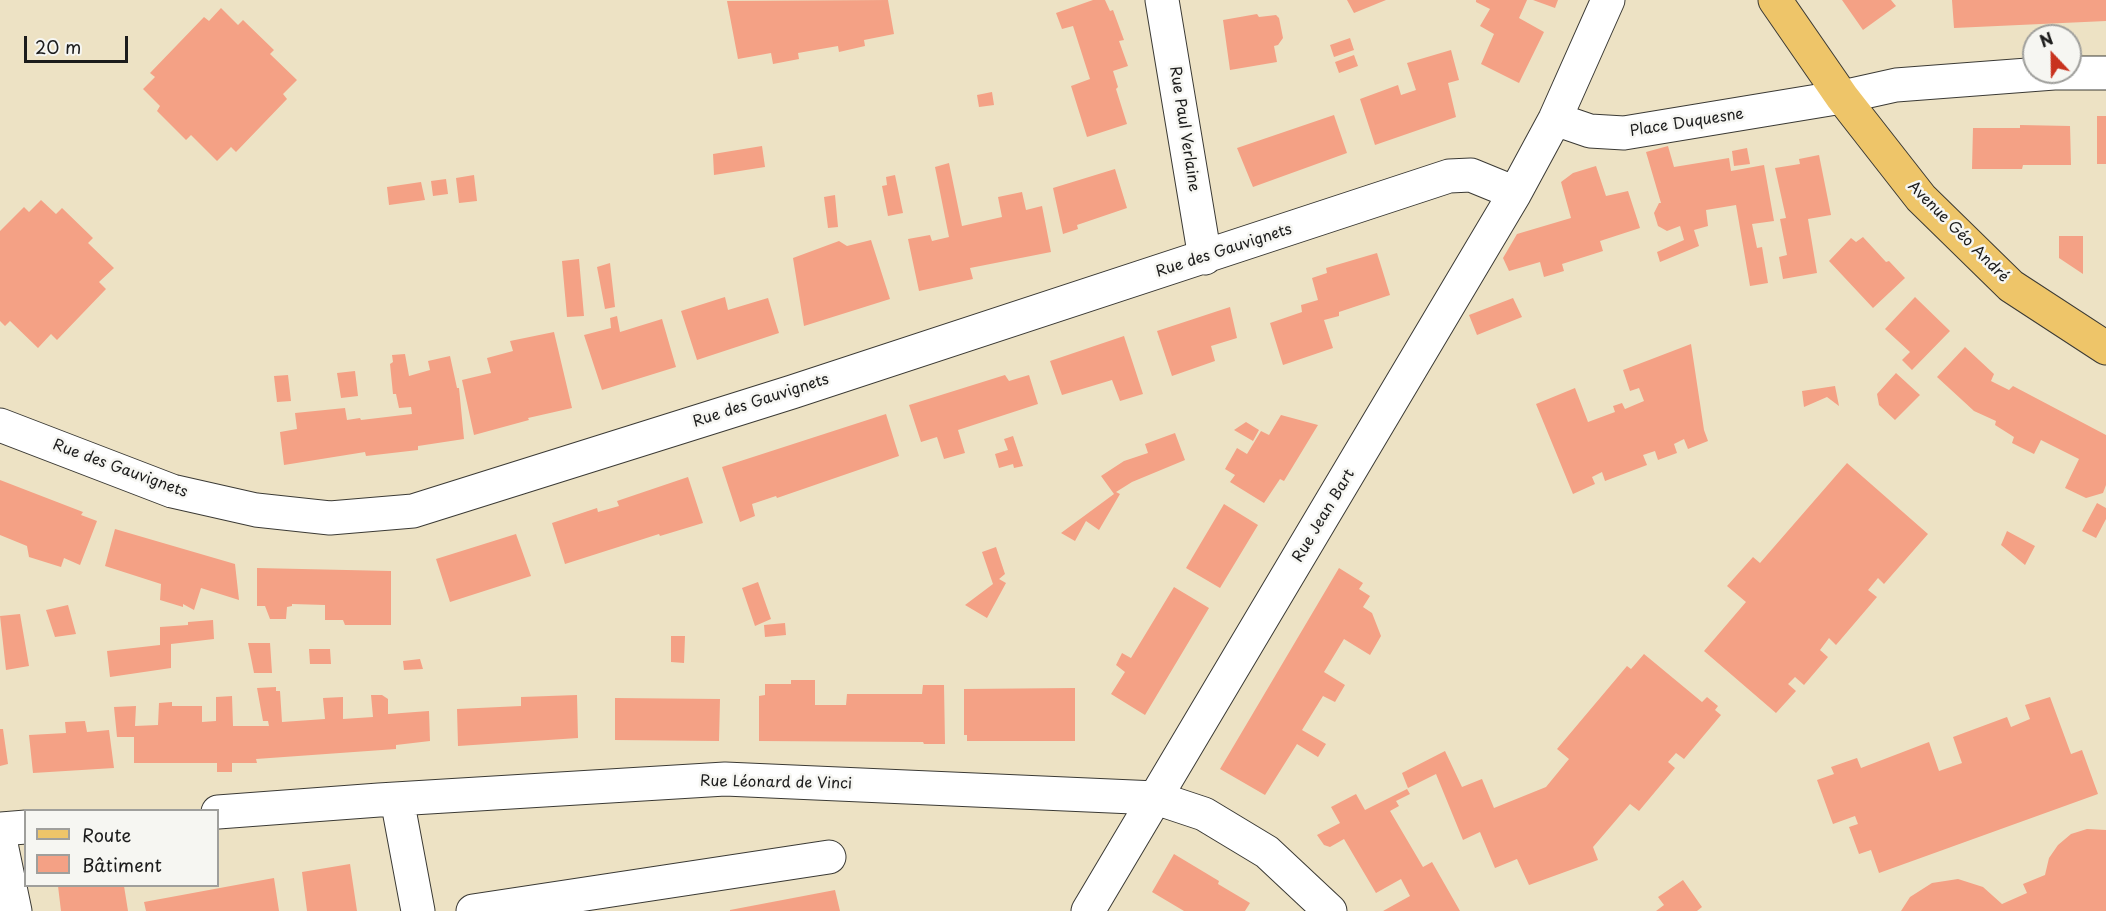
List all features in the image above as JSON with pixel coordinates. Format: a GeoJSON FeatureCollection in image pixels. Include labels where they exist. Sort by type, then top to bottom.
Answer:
{"type":"FeatureCollection","features":[{"type":"Feature","properties":{"kind":"main road","name":"Avenue Géo André"},"geometry":{"type":"LineString","coordinates":[[1775,0],[1842,97],[1921,198],[2011,286],[2106,348]]}},
{"type":"Feature","properties":{"kind":"street","name":"Rue Paul Verlaine"},"geometry":{"type":"LineString","coordinates":[[1162,0],[1205,258]]}},
{"type":"Feature","properties":{"kind":"street"},"geometry":{"type":"LineString","coordinates":[[1556,118],[1608,0]]}},
{"type":"Feature","properties":{"kind":"street"},"geometry":{"type":"LineString","coordinates":[[1842,97],[1896,85],[2054,73],[2106,74]]}},
{"type":"Feature","properties":{"kind":"street","name":"Place Duquesne"},"geometry":{"type":"LineString","coordinates":[[1556,118],[1590,131],[1624,133],[1842,97]]}},
{"type":"Feature","properties":{"kind":"street","name":"Rue Jean Bart"},"geometry":{"type":"LineString","coordinates":[[1088,911],[1515,194],[1556,118]]}},
{"type":"Feature","properties":{"kind":"street","name":"Rue des Gauvignets"},"geometry":{"type":"LineString","coordinates":[[0,425],[172,490],[256,510],[330,518],[414,511],[792,392],[1449,176],[1471,175],[1515,194]]}},
{"type":"Feature","properties":{"kind":"street","name":"Rue Léonard de Vinci"},"geometry":{"type":"LineString","coordinates":[[219,812],[725,779],[1156,798],[1203,814],[1267,852],[1330,911]]}},
{"type":"Feature","properties":{"kind":"street"},"geometry":{"type":"LineString","coordinates":[[396,799],[418,911]]}},
{"type":"Feature","properties":{"kind":"street"},"geometry":{"type":"LineString","coordinates":[[0,829],[24,827]]}},
{"type":"Feature","properties":{"kind":"street"},"geometry":{"type":"LineString","coordinates":[[0,839],[15,911]]}},
{"type":"Feature","properties":{"kind":"street"},"geometry":{"type":"LineString","coordinates":[[472,911],[829,857]]}},
{"type":"Feature","properties":{"kind":"building"},"geometry":{"type":"Polygon","coordinates":[[[888,0],[894,34],[864,40],[865,46],[839,52],[838,46],[798,53],[799,59],[773,64],[771,53],[738,59],[727,1],[888,0]]]}},
{"type":"Feature","properties":{"kind":"building"},"geometry":{"type":"Polygon","coordinates":[[[1093,0],[1105,0],[1110,11],[1113,10],[1124,40],[1119,41],[1128,66],[1113,71],[1127,124],[1087,137],[1071,86],[1090,79],[1073,26],[1062,29],[1056,13],[1093,0]]]}},
{"type":"Feature","properties":{"kind":"building"},"geometry":{"type":"Polygon","coordinates":[[[1347,0],[1386,0],[1354,13],[1347,0]]]}},
{"type":"Feature","properties":{"kind":"building"},"geometry":{"type":"Polygon","coordinates":[[[1476,0],[1527,0],[1519,18],[1544,32],[1519,83],[1481,64],[1494,34],[1480,26],[1490,9],[1476,0]]]}},
{"type":"Feature","properties":{"kind":"building"},"geometry":{"type":"Polygon","coordinates":[[[1533,0],[1558,0],[1555,8],[1533,0]]]}},
{"type":"Feature","properties":{"kind":"building"},"geometry":{"type":"Polygon","coordinates":[[[1842,0],[1891,0],[1896,6],[1863,30],[1842,0]]]}},
{"type":"Feature","properties":{"kind":"building"},"geometry":{"type":"Polygon","coordinates":[[[1952,0],[2106,0],[2106,21],[1954,28],[1952,0]]]}},
{"type":"Feature","properties":{"kind":"building"},"geometry":{"type":"Polygon","coordinates":[[[221,8],[238,25],[243,20],[274,50],[270,54],[297,80],[283,94],[287,99],[236,152],[231,147],[217,161],[191,135],[186,140],[157,111],[160,106],[143,89],[155,77],[150,73],[204,17],[209,21],[221,8]]]}},
{"type":"Feature","properties":{"kind":"building"},"geometry":{"type":"Polygon","coordinates":[[[1257,14],[1259,17],[1276,15],[1279,18],[1283,38],[1278,45],[1274,46],[1277,62],[1230,70],[1223,20],[1257,14]]]}},
{"type":"Feature","properties":{"kind":"building"},"geometry":{"type":"Polygon","coordinates":[[[1350,38],[1354,50],[1334,57],[1330,45],[1350,38]]]}},
{"type":"Feature","properties":{"kind":"building"},"geometry":{"type":"Polygon","coordinates":[[[1451,50],[1459,80],[1448,83],[1456,117],[1375,145],[1360,99],[1398,85],[1401,95],[1416,90],[1407,63],[1451,50]]]}},
{"type":"Feature","properties":{"kind":"building"},"geometry":{"type":"Polygon","coordinates":[[[1354,55],[1358,66],[1339,73],[1335,62],[1354,55]]]}},
{"type":"Feature","properties":{"kind":"building"},"geometry":{"type":"Polygon","coordinates":[[[992,92],[994,105],[979,107],[977,95],[992,92]]]}},
{"type":"Feature","properties":{"kind":"building"},"geometry":{"type":"Polygon","coordinates":[[[1334,115],[1347,153],[1253,187],[1237,148],[1334,115]]]}},
{"type":"Feature","properties":{"kind":"building"},"geometry":{"type":"Polygon","coordinates":[[[2097,116],[2106,116],[2106,164],[2097,164],[2097,116]]]}},
{"type":"Feature","properties":{"kind":"building"},"geometry":{"type":"Polygon","coordinates":[[[2020,125],[2070,126],[2071,165],[2023,165],[2022,169],[1972,169],[1973,128],[2020,128],[2020,125]]]}},
{"type":"Feature","properties":{"kind":"building"},"geometry":{"type":"Polygon","coordinates":[[[762,146],[765,167],[714,175],[713,154],[762,146]]]}},
{"type":"Feature","properties":{"kind":"building"},"geometry":{"type":"Polygon","coordinates":[[[1668,146],[1674,167],[1729,158],[1731,171],[1764,165],[1774,221],[1752,224],[1757,248],[1762,247],[1768,283],[1750,286],[1736,205],[1706,210],[1708,226],[1694,230],[1699,246],[1660,262],[1657,252],[1684,240],[1680,226],[1667,231],[1658,226],[1654,213],[1661,203],[1646,152],[1668,146]]]}},
{"type":"Feature","properties":{"kind":"building"},"geometry":{"type":"Polygon","coordinates":[[[1747,148],[1750,164],[1734,166],[1732,151],[1747,148]]]}},
{"type":"Feature","properties":{"kind":"building"},"geometry":{"type":"Polygon","coordinates":[[[1819,155],[1831,215],[1808,219],[1817,273],[1783,279],[1779,257],[1787,255],[1780,219],[1786,218],[1775,168],[1800,164],[1799,159],[1819,155]]]}},
{"type":"Feature","properties":{"kind":"building"},"geometry":{"type":"Polygon","coordinates":[[[949,163],[962,226],[1002,217],[998,197],[1022,192],[1026,210],[1042,206],[1051,252],[970,268],[973,279],[919,291],[908,239],[930,235],[932,241],[949,237],[935,167],[949,163]]]}},
{"type":"Feature","properties":{"kind":"building"},"geometry":{"type":"Polygon","coordinates":[[[1596,166],[1606,196],[1628,191],[1640,228],[1600,241],[1603,251],[1562,264],[1564,271],[1544,277],[1540,262],[1509,271],[1503,258],[1517,234],[1571,218],[1561,182],[1573,173],[1596,166]]]}},
{"type":"Feature","properties":{"kind":"building"},"geometry":{"type":"Polygon","coordinates":[[[1115,169],[1127,208],[1077,225],[1078,229],[1063,234],[1053,188],[1115,169]]]}},
{"type":"Feature","properties":{"kind":"building"},"geometry":{"type":"Polygon","coordinates":[[[474,175],[477,201],[459,203],[456,178],[474,175]]]}},
{"type":"Feature","properties":{"kind":"building"},"geometry":{"type":"Polygon","coordinates":[[[895,175],[903,213],[888,216],[882,186],[887,185],[886,177],[895,175]]]}},
{"type":"Feature","properties":{"kind":"building"},"geometry":{"type":"Polygon","coordinates":[[[446,179],[448,194],[433,196],[431,181],[446,179]]]}},
{"type":"Feature","properties":{"kind":"building"},"geometry":{"type":"Polygon","coordinates":[[[421,182],[425,200],[389,205],[387,187],[421,182]]]}},
{"type":"Feature","properties":{"kind":"building"},"geometry":{"type":"Polygon","coordinates":[[[835,195],[838,227],[828,228],[824,197],[835,195]]]}},
{"type":"Feature","properties":{"kind":"building"},"geometry":{"type":"Polygon","coordinates":[[[41,200],[56,214],[62,208],[93,238],[88,243],[114,268],[99,282],[106,289],[57,340],[51,334],[38,348],[10,321],[5,326],[0,321],[0,231],[24,207],[29,212],[41,200]]]}},
{"type":"Feature","properties":{"kind":"building"},"geometry":{"type":"Polygon","coordinates":[[[2059,236],[2083,236],[2083,274],[2059,258],[2059,236]]]}},
{"type":"Feature","properties":{"kind":"building"},"geometry":{"type":"Polygon","coordinates":[[[1863,237],[1886,262],[1889,261],[1905,278],[1873,308],[1829,261],[1851,238],[1856,242],[1863,237]]]}},
{"type":"Feature","properties":{"kind":"building"},"geometry":{"type":"Polygon","coordinates":[[[871,240],[890,299],[804,326],[793,258],[839,241],[847,246],[871,240]]]}},
{"type":"Feature","properties":{"kind":"building"},"geometry":{"type":"Polygon","coordinates":[[[1377,253],[1390,295],[1339,312],[1339,316],[1324,320],[1333,348],[1283,365],[1270,323],[1302,312],[1301,305],[1318,300],[1312,278],[1327,273],[1326,268],[1377,253]]]}},
{"type":"Feature","properties":{"kind":"building"},"geometry":{"type":"Polygon","coordinates":[[[579,259],[584,316],[567,317],[562,261],[579,259]]]}},
{"type":"Feature","properties":{"kind":"building"},"geometry":{"type":"Polygon","coordinates":[[[610,263],[615,307],[605,309],[597,267],[610,263]]]}},
{"type":"Feature","properties":{"kind":"building"},"geometry":{"type":"Polygon","coordinates":[[[725,297],[728,310],[768,298],[779,333],[697,360],[681,311],[725,297]]]}},
{"type":"Feature","properties":{"kind":"building"},"geometry":{"type":"Polygon","coordinates":[[[1915,297],[1950,331],[1912,370],[1902,360],[1910,352],[1885,329],[1915,297]]]}},
{"type":"Feature","properties":{"kind":"building"},"geometry":{"type":"Polygon","coordinates":[[[1513,298],[1522,317],[1477,335],[1469,315],[1513,298]]]}},
{"type":"Feature","properties":{"kind":"building"},"geometry":{"type":"Polygon","coordinates":[[[1230,307],[1237,338],[1211,346],[1215,361],[1172,376],[1157,331],[1230,307]]]}},
{"type":"Feature","properties":{"kind":"building"},"geometry":{"type":"Polygon","coordinates":[[[617,316],[620,332],[662,319],[676,367],[602,390],[584,335],[611,328],[610,318],[617,316]]]}},
{"type":"Feature","properties":{"kind":"building"},"geometry":{"type":"Polygon","coordinates":[[[554,332],[572,408],[528,418],[529,420],[474,435],[462,380],[491,373],[487,358],[513,351],[510,341],[554,332]]]}},
{"type":"Feature","properties":{"kind":"building"},"geometry":{"type":"Polygon","coordinates":[[[1124,336],[1143,394],[1120,401],[1112,380],[1062,395],[1050,361],[1124,336]]]}},
{"type":"Feature","properties":{"kind":"building"},"geometry":{"type":"Polygon","coordinates":[[[1691,344],[1704,430],[1708,441],[1688,449],[1684,439],[1674,444],[1677,453],[1658,460],[1655,451],[1643,455],[1647,465],[1605,481],[1602,472],[1592,477],[1595,484],[1573,494],[1536,404],[1575,388],[1588,422],[1615,412],[1613,406],[1622,403],[1625,409],[1644,401],[1639,388],[1630,391],[1623,370],[1691,344]]]}},
{"type":"Feature","properties":{"kind":"building"},"geometry":{"type":"Polygon","coordinates":[[[1965,347],[1994,374],[1991,381],[2009,390],[2013,386],[2106,435],[2106,485],[2103,493],[2086,498],[2065,488],[2079,459],[2041,440],[2034,454],[2012,443],[2014,437],[1995,425],[1996,421],[1974,411],[1937,377],[1965,347]]]}},
{"type":"Feature","properties":{"kind":"building"},"geometry":{"type":"Polygon","coordinates":[[[405,354],[409,376],[430,370],[428,361],[450,356],[457,388],[459,388],[464,439],[418,446],[418,450],[366,456],[365,452],[284,465],[280,432],[297,429],[295,413],[345,408],[347,420],[412,414],[411,407],[399,408],[396,394],[393,394],[390,364],[393,362],[392,355],[405,354]]]}},
{"type":"Feature","properties":{"kind":"building"},"geometry":{"type":"Polygon","coordinates":[[[355,371],[358,396],[341,398],[337,373],[355,371]]]}},
{"type":"Feature","properties":{"kind":"building"},"geometry":{"type":"Polygon","coordinates":[[[1896,373],[1920,395],[1895,420],[1879,405],[1877,394],[1896,373]]]}},
{"type":"Feature","properties":{"kind":"building"},"geometry":{"type":"Polygon","coordinates":[[[288,375],[291,401],[277,402],[274,376],[288,375]]]}},
{"type":"Feature","properties":{"kind":"building"},"geometry":{"type":"Polygon","coordinates":[[[1005,375],[1009,381],[1029,375],[1038,404],[958,430],[965,453],[944,459],[937,437],[921,442],[909,405],[1005,375]]]}},
{"type":"Feature","properties":{"kind":"building"},"geometry":{"type":"Polygon","coordinates":[[[1835,386],[1839,406],[1827,397],[1804,407],[1802,391],[1835,386]]]}},
{"type":"Feature","properties":{"kind":"building"},"geometry":{"type":"Polygon","coordinates":[[[886,414],[899,456],[777,498],[776,496],[752,504],[755,516],[740,522],[722,467],[886,414]]]}},
{"type":"Feature","properties":{"kind":"building"},"geometry":{"type":"Polygon","coordinates":[[[1281,415],[1318,425],[1284,481],[1280,479],[1264,503],[1230,482],[1235,475],[1225,469],[1237,448],[1247,454],[1261,431],[1269,435],[1281,415]]]}},
{"type":"Feature","properties":{"kind":"building"},"geometry":{"type":"Polygon","coordinates":[[[1246,422],[1259,430],[1253,441],[1234,430],[1246,422]]]}},
{"type":"Feature","properties":{"kind":"building"},"geometry":{"type":"Polygon","coordinates":[[[1175,433],[1185,460],[1132,482],[1116,492],[1120,494],[1099,530],[1086,521],[1075,541],[1061,533],[1114,494],[1101,476],[1124,461],[1148,453],[1145,444],[1175,433]]]}},
{"type":"Feature","properties":{"kind":"building"},"geometry":{"type":"Polygon","coordinates":[[[1013,436],[1023,466],[1014,468],[1013,464],[999,468],[995,454],[1008,450],[1004,439],[1013,436]]]}},
{"type":"Feature","properties":{"kind":"building"},"geometry":{"type":"Polygon","coordinates":[[[1847,463],[1928,534],[1884,584],[1878,578],[1868,590],[1877,597],[1836,645],[1829,638],[1820,650],[1828,657],[1804,685],[1795,677],[1788,684],[1796,691],[1776,713],[1704,651],[1746,602],[1727,586],[1753,557],[1760,563],[1847,463]]]}},
{"type":"Feature","properties":{"kind":"building"},"geometry":{"type":"Polygon","coordinates":[[[688,477],[703,523],[660,536],[659,534],[565,564],[552,523],[597,508],[598,512],[619,506],[617,501],[688,477]]]}},
{"type":"Feature","properties":{"kind":"building"},"geometry":{"type":"Polygon","coordinates":[[[0,480],[83,512],[81,515],[97,521],[80,565],[64,558],[61,567],[29,557],[27,546],[0,535],[0,480]]]}},
{"type":"Feature","properties":{"kind":"building"},"geometry":{"type":"Polygon","coordinates":[[[2097,503],[2106,508],[2106,519],[2096,538],[2082,531],[2097,503]]]}},
{"type":"Feature","properties":{"kind":"building"},"geometry":{"type":"Polygon","coordinates":[[[1224,504],[1258,525],[1220,588],[1186,568],[1224,504]]]}},
{"type":"Feature","properties":{"kind":"building"},"geometry":{"type":"Polygon","coordinates":[[[115,529],[235,564],[239,600],[201,588],[194,610],[183,604],[183,607],[160,600],[161,584],[105,566],[115,529]]]}},
{"type":"Feature","properties":{"kind":"building"},"geometry":{"type":"Polygon","coordinates":[[[2007,531],[2035,546],[2025,565],[2001,545],[2007,531]]]}},
{"type":"Feature","properties":{"kind":"building"},"geometry":{"type":"Polygon","coordinates":[[[516,534],[531,576],[450,602],[436,559],[516,534]]]}},
{"type":"Feature","properties":{"kind":"building"},"geometry":{"type":"Polygon","coordinates":[[[996,547],[1005,574],[999,579],[1006,583],[987,618],[965,605],[993,584],[982,552],[996,547]]]}},
{"type":"Feature","properties":{"kind":"building"},"geometry":{"type":"Polygon","coordinates":[[[257,568],[391,571],[391,625],[345,625],[343,620],[325,620],[325,605],[292,604],[287,607],[286,619],[270,619],[265,606],[257,606],[257,568]]]}},
{"type":"Feature","properties":{"kind":"building"},"geometry":{"type":"Polygon","coordinates":[[[1339,568],[1363,583],[1359,589],[1370,596],[1363,607],[1372,613],[1381,636],[1370,655],[1344,639],[1324,672],[1345,685],[1335,702],[1323,696],[1302,730],[1326,744],[1318,757],[1297,744],[1265,795],[1220,769],[1339,568]]]}},
{"type":"Feature","properties":{"kind":"building"},"geometry":{"type":"Polygon","coordinates":[[[758,582],[771,619],[755,626],[742,588],[758,582]]]}},
{"type":"Feature","properties":{"kind":"building"},"geometry":{"type":"Polygon","coordinates":[[[1174,587],[1209,608],[1145,715],[1111,694],[1125,672],[1116,665],[1122,653],[1131,658],[1174,587]]]}},
{"type":"Feature","properties":{"kind":"building"},"geometry":{"type":"Polygon","coordinates":[[[68,605],[76,634],[55,637],[46,610],[68,605]]]}},
{"type":"Feature","properties":{"kind":"building"},"geometry":{"type":"Polygon","coordinates":[[[20,614],[29,666],[6,670],[0,616],[20,614]]]}},
{"type":"Feature","properties":{"kind":"building"},"geometry":{"type":"Polygon","coordinates":[[[213,620],[214,639],[171,644],[171,668],[110,677],[107,651],[160,645],[160,627],[213,620]]]}},
{"type":"Feature","properties":{"kind":"building"},"geometry":{"type":"Polygon","coordinates":[[[785,623],[786,635],[765,637],[764,625],[785,623]]]}},
{"type":"Feature","properties":{"kind":"building"},"geometry":{"type":"Polygon","coordinates":[[[671,636],[685,636],[684,663],[671,662],[671,636]]]}},
{"type":"Feature","properties":{"kind":"building"},"geometry":{"type":"Polygon","coordinates":[[[248,643],[270,643],[272,673],[254,673],[248,643]]]}},
{"type":"Feature","properties":{"kind":"building"},"geometry":{"type":"Polygon","coordinates":[[[309,649],[330,649],[331,664],[310,664],[309,649]]]}},
{"type":"Feature","properties":{"kind":"building"},"geometry":{"type":"Polygon","coordinates":[[[1644,654],[1702,702],[1707,697],[1718,706],[1715,710],[1721,715],[1684,759],[1676,753],[1668,762],[1675,768],[1639,811],[1630,804],[1593,847],[1598,860],[1529,885],[1517,859],[1495,868],[1480,832],[1463,840],[1436,774],[1408,788],[1402,773],[1445,751],[1462,787],[1482,779],[1494,808],[1546,787],[1569,759],[1557,749],[1627,666],[1631,669],[1644,654]]]}},
{"type":"Feature","properties":{"kind":"building"},"geometry":{"type":"Polygon","coordinates":[[[420,659],[423,669],[404,670],[403,661],[420,659]]]}},
{"type":"Feature","properties":{"kind":"building"},"geometry":{"type":"Polygon","coordinates":[[[791,680],[815,680],[815,705],[846,705],[847,694],[922,694],[923,685],[944,685],[945,744],[759,741],[759,696],[765,695],[765,684],[791,684],[791,680]]]}},
{"type":"Feature","properties":{"kind":"building"},"geometry":{"type":"Polygon","coordinates":[[[276,687],[276,691],[280,691],[282,722],[325,719],[323,698],[343,697],[343,719],[373,717],[371,695],[382,695],[388,699],[388,714],[429,711],[430,741],[396,745],[396,749],[256,759],[257,763],[232,763],[232,772],[217,772],[217,763],[134,763],[134,737],[117,737],[114,707],[136,706],[135,726],[158,725],[159,703],[172,702],[172,706],[202,706],[202,722],[216,721],[216,697],[232,696],[233,726],[269,726],[268,721],[263,721],[257,688],[276,687]]]}},
{"type":"Feature","properties":{"kind":"building"},"geometry":{"type":"Polygon","coordinates":[[[1075,688],[1075,741],[967,741],[967,735],[964,735],[964,689],[1075,688]]]}},
{"type":"Feature","properties":{"kind":"building"},"geometry":{"type":"Polygon","coordinates":[[[577,695],[578,738],[458,746],[457,709],[521,706],[521,697],[577,695]]]}},
{"type":"Feature","properties":{"kind":"building"},"geometry":{"type":"Polygon","coordinates":[[[2050,697],[2071,754],[2082,750],[2098,794],[1879,873],[1871,850],[1859,854],[1849,827],[1858,824],[1855,816],[1833,824],[1817,780],[1834,774],[1831,767],[1857,758],[1861,768],[1929,742],[1939,771],[1962,763],[1953,737],[2007,717],[2011,727],[2030,719],[2025,705],[2050,697]]]}},
{"type":"Feature","properties":{"kind":"building"},"geometry":{"type":"Polygon","coordinates":[[[615,698],[720,699],[719,741],[615,740],[615,698]]]}},
{"type":"Feature","properties":{"kind":"building"},"geometry":{"type":"Polygon","coordinates":[[[85,721],[87,732],[109,730],[114,768],[33,773],[29,735],[66,733],[65,722],[85,721]]]}},
{"type":"Feature","properties":{"kind":"building"},"geometry":{"type":"Polygon","coordinates":[[[0,729],[3,729],[8,764],[0,766],[0,729]]]}},
{"type":"Feature","properties":{"kind":"building"},"geometry":{"type":"Polygon","coordinates":[[[1407,789],[1410,794],[1396,801],[1399,806],[1390,811],[1423,867],[1432,862],[1460,911],[1383,911],[1410,896],[1401,879],[1376,893],[1344,839],[1330,847],[1324,845],[1317,835],[1340,823],[1331,807],[1356,794],[1365,810],[1407,789]]]}},
{"type":"Feature","properties":{"kind":"building"},"geometry":{"type":"Polygon","coordinates":[[[2087,829],[2106,830],[2106,911],[1901,911],[1910,897],[1932,883],[1958,879],[1983,887],[2002,904],[2027,893],[2023,884],[2045,875],[2049,858],[2058,845],[2071,834],[2087,829]]]}},
{"type":"Feature","properties":{"kind":"building"},"geometry":{"type":"Polygon","coordinates":[[[1174,854],[1250,903],[1245,911],[1184,911],[1152,892],[1174,854]]]}},
{"type":"Feature","properties":{"kind":"building"},"geometry":{"type":"Polygon","coordinates":[[[350,864],[357,911],[307,911],[302,872],[350,864]]]}},
{"type":"Feature","properties":{"kind":"building"},"geometry":{"type":"Polygon","coordinates":[[[274,878],[279,911],[146,911],[144,902],[274,878]]]}},
{"type":"Feature","properties":{"kind":"building"},"geometry":{"type":"Polygon","coordinates":[[[1683,880],[1702,907],[1697,911],[1656,911],[1664,905],[1658,897],[1683,880]]]}},
{"type":"Feature","properties":{"kind":"building"},"geometry":{"type":"Polygon","coordinates":[[[58,887],[124,887],[128,911],[61,911],[58,887]]]}},
{"type":"Feature","properties":{"kind":"building"},"geometry":{"type":"Polygon","coordinates":[[[835,890],[840,911],[730,911],[730,910],[835,890]]]}}]}
